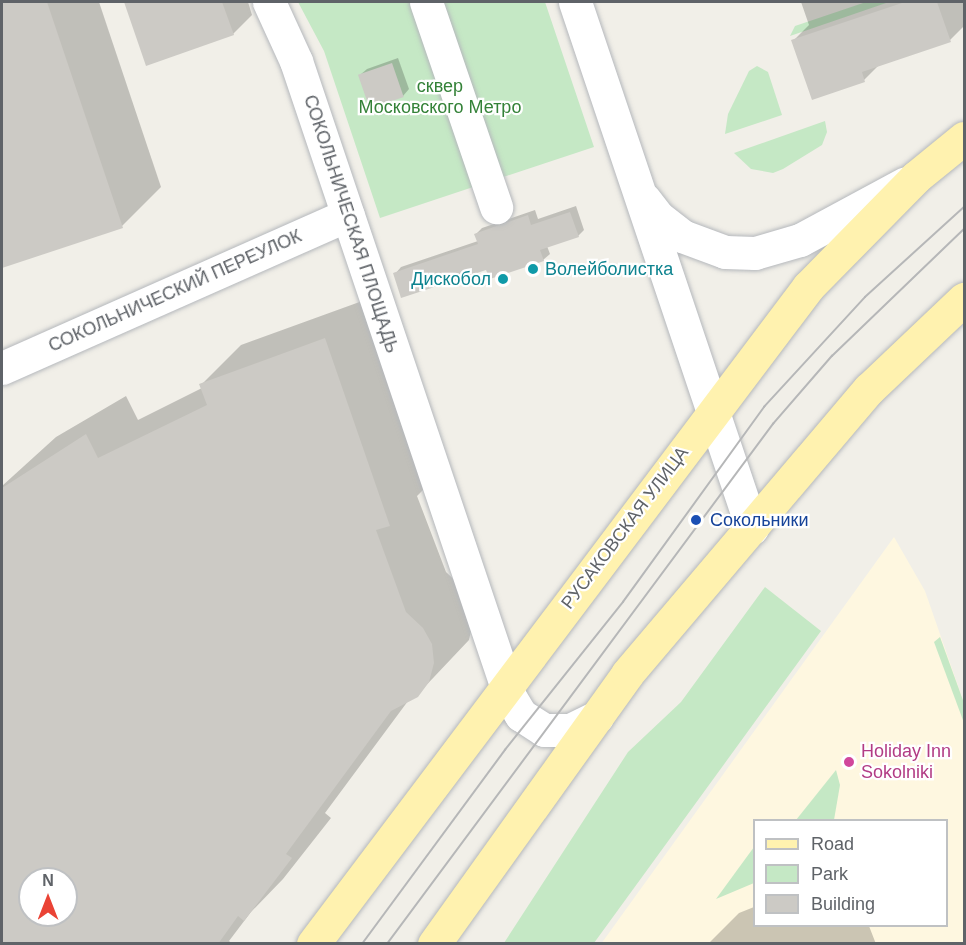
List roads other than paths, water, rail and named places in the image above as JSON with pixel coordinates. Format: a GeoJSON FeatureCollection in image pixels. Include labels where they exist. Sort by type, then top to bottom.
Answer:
{"type":"FeatureCollection","features":[{"type":"Feature","properties":{"kind":"main road","name":"РУСАКОВСКАЯ УЛИЦА"},"geometry":{"type":"LineString","coordinates":[[313,944],[505,686],[808,287],[916,177],[964,138]]}},
{"type":"Feature","properties":{"kind":"main road"},"geometry":{"type":"LineString","coordinates":[[434,944],[627,674],[869,389],[964,299]]}},
{"type":"Feature","properties":{"kind":"street","name":"СОКОЛЬНИЧЕСКАЯ ПЛОЩАДЬ"},"geometry":{"type":"LineString","coordinates":[[269,2],[296,61],[505,686],[521,715],[544,730],[570,730],[597,717]]}},
{"type":"Feature","properties":{"kind":"street"},"geometry":{"type":"LineString","coordinates":[[426,2],[495,207]]}},
{"type":"Feature","properties":{"kind":"street"},"geometry":{"type":"LineString","coordinates":[[575,2],[752,528]]}},
{"type":"Feature","properties":{"kind":"street"},"geometry":{"type":"LineString","coordinates":[[639,193],[658,217],[682,236],[725,252],[755,253],[800,240],[916,177]]}},
{"type":"Feature","properties":{"kind":"street","name":"СОКОЛЬНИЧЕСКИЙ ПЕРЕУЛОК"},"geometry":{"type":"LineString","coordinates":[[2,368],[348,215]]}},
{"type":"Feature","properties":{"kind":"tram line"},"geometry":{"type":"LineString","coordinates":[[362,944],[505,750],[623,602],[764,407],[865,297],[964,207]]}},
{"type":"Feature","properties":{"kind":"tram line"},"geometry":{"type":"LineString","coordinates":[[387,944],[773,424],[832,356],[964,229]]}},
{"type":"Feature","properties":{"kind":"place","name":"Волейболистка"},"geometry":{"type":"Point","coordinates":[533,269]}},
{"type":"Feature","properties":{"kind":"place","name":"Дискобол"},"geometry":{"type":"Point","coordinates":[503,279]}},
{"type":"Feature","properties":{"kind":"place","name":"Сокольники"},"geometry":{"type":"Point","coordinates":[696,520]}},
{"type":"Feature","properties":{"kind":"place","name":"Holiday Inn Sokolniki"},"geometry":{"type":"Point","coordinates":[849,762]}},
{"type":"Feature","properties":{"kind":"park label","name":"сквер Московского Метро"},"geometry":{"type":"Point","coordinates":[440,97]}}]}
